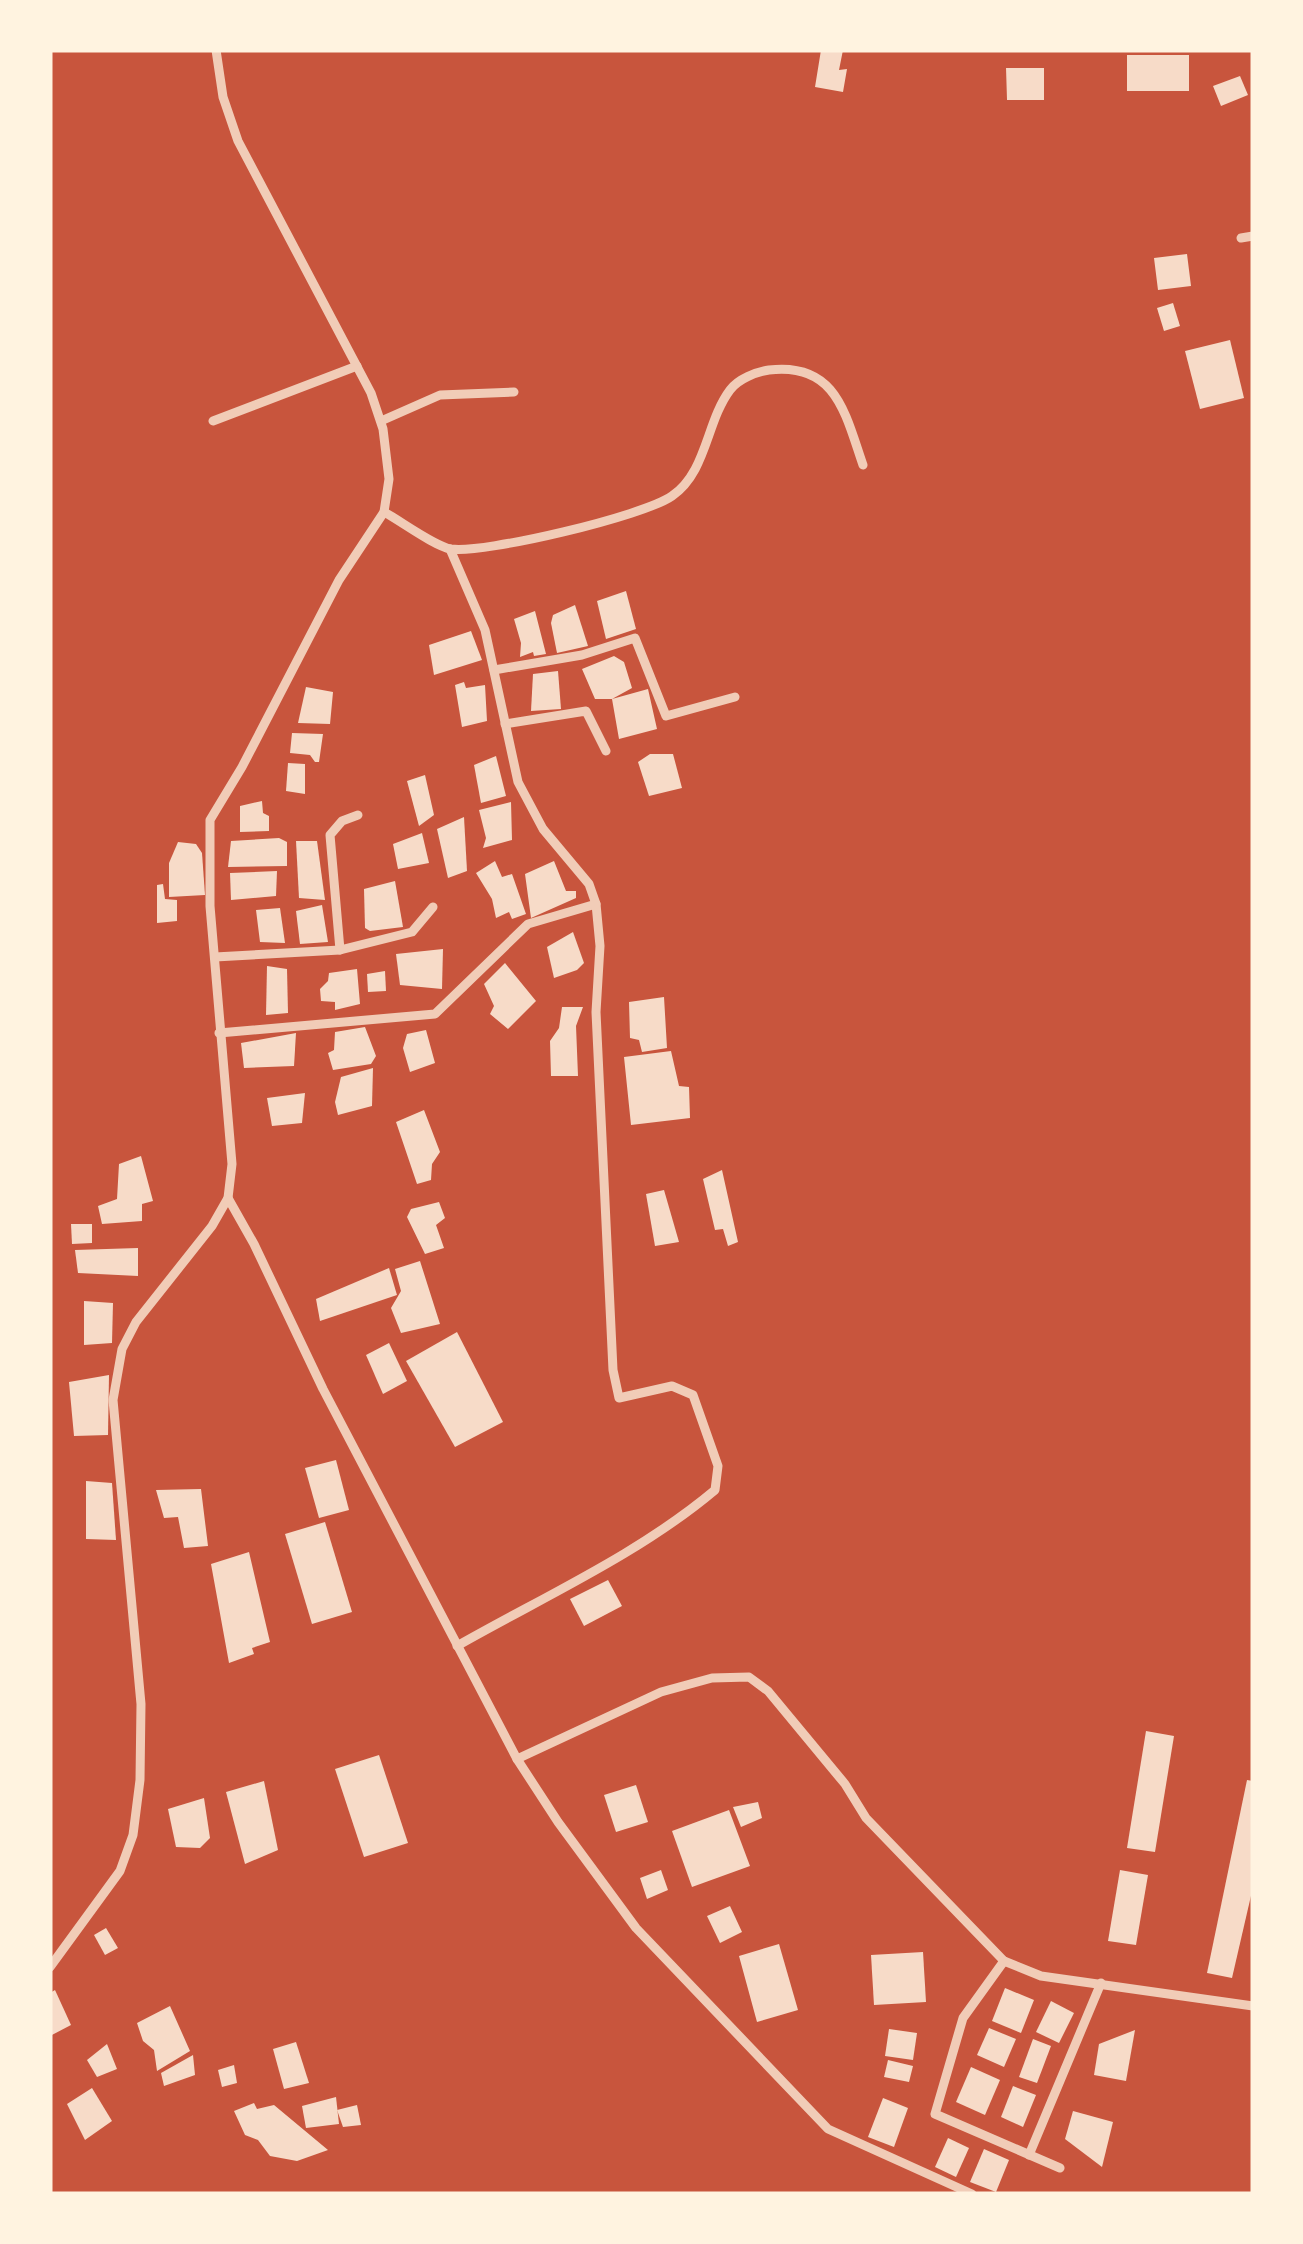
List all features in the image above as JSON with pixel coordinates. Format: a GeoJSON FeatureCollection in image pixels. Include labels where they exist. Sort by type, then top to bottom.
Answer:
{"type":"FeatureCollection","features":[{"type":"Feature","properties":{"kind":"street"},"geometry":{"type":"LineString","coordinates":[[50,1966],[120,1871],[134,1836],[140,1780],[141,1704],[114,1400],[122,1349],[136,1322],[212,1226],[228,1198],[232,1164],[210,906],[210,820],[339,580],[384,512],[390,479],[381,421],[357,366],[238,141],[223,97],[216,50]]}},
{"type":"Feature","properties":{"kind":"street"},"geometry":{"type":"LineString","coordinates":[[1242,238],[1253,236]]}},
{"type":"Feature","properties":{"kind":"street"},"geometry":{"type":"LineString","coordinates":[[212,421],[357,366]]}},
{"type":"Feature","properties":{"kind":"street"},"geometry":{"type":"LineString","coordinates":[[384,512],[450,549],[584,528],[671,497],[692,474],[730,389],[758,372],[796,367],[824,381],[842,404],[863,465]]}},
{"type":"Feature","properties":{"kind":"street"},"geometry":{"type":"LineString","coordinates":[[381,421],[440,395],[514,392]]}},
{"type":"Feature","properties":{"kind":"street"},"geometry":{"type":"LineString","coordinates":[[450,549],[485,630],[518,782],[542,828],[589,884],[596,904],[600,946],[596,1012],[619,1398],[672,1386],[693,1395],[718,1466],[715,1490],[635,1546],[457,1646]]}},
{"type":"Feature","properties":{"kind":"street"},"geometry":{"type":"LineString","coordinates":[[494,670],[582,655],[635,638],[666,716],[735,697]]}},
{"type":"Feature","properties":{"kind":"street"},"geometry":{"type":"LineString","coordinates":[[505,724],[586,711],[606,752]]}},
{"type":"Feature","properties":{"kind":"street"},"geometry":{"type":"LineString","coordinates":[[340,950],[330,835],[342,821],[358,815]]}},
{"type":"Feature","properties":{"kind":"street"},"geometry":{"type":"LineString","coordinates":[[219,1033],[435,1014],[528,924],[596,904]]}},
{"type":"Feature","properties":{"kind":"street"},"geometry":{"type":"LineString","coordinates":[[215,956],[340,950],[412,932],[433,907]]}},
{"type":"Feature","properties":{"kind":"street"},"geometry":{"type":"LineString","coordinates":[[228,1198],[323,1389],[517,1759],[636,1928],[828,2129],[972,2194]]}},
{"type":"Feature","properties":{"kind":"street"},"geometry":{"type":"LineString","coordinates":[[517,1759],[661,1692],[712,1678],[750,1678],[779,1704],[845,1784],[866,1818],[1004,1962],[1042,1976],[1253,2006]]}},
{"type":"Feature","properties":{"kind":"street"},"geometry":{"type":"LineString","coordinates":[[1004,1962],[963,2018],[936,2114],[1060,2168]]}},
{"type":"Feature","properties":{"kind":"street"},"geometry":{"type":"LineString","coordinates":[[1029,2155],[1101,1983]]}},
{"type":"Feature","properties":{"kind":"building"},"geometry":{"type":"Polygon","coordinates":[[[821,50],[843,50],[839,70],[847,69],[843,92],[815,87],[821,50]]]}},
{"type":"Feature","properties":{"kind":"building"},"geometry":{"type":"Polygon","coordinates":[[[1127,55],[1189,55],[1189,91],[1127,91],[1127,55]]]}},
{"type":"Feature","properties":{"kind":"building"},"geometry":{"type":"Polygon","coordinates":[[[1006,68],[1044,68],[1044,100],[1007,100],[1006,68]]]}},
{"type":"Feature","properties":{"kind":"building"},"geometry":{"type":"Polygon","coordinates":[[[1240,76],[1248,95],[1221,106],[1213,86],[1240,76]]]}},
{"type":"Feature","properties":{"kind":"building"},"geometry":{"type":"Polygon","coordinates":[[[1187,254],[1191,286],[1158,290],[1154,258],[1187,254]]]}},
{"type":"Feature","properties":{"kind":"building"},"geometry":{"type":"Polygon","coordinates":[[[1173,303],[1180,326],[1164,331],[1157,308],[1173,303]]]}},
{"type":"Feature","properties":{"kind":"building"},"geometry":{"type":"Polygon","coordinates":[[[1230,340],[1244,398],[1200,409],[1185,351],[1230,340]]]}},
{"type":"Feature","properties":{"kind":"building"},"geometry":{"type":"Polygon","coordinates":[[[626,591],[636,629],[606,639],[597,601],[626,591]]]}},
{"type":"Feature","properties":{"kind":"building"},"geometry":{"type":"Polygon","coordinates":[[[575,605],[588,646],[557,653],[553,615],[575,605]]]}},
{"type":"Feature","properties":{"kind":"building"},"geometry":{"type":"Polygon","coordinates":[[[535,611],[546,654],[534,656],[533,652],[520,657],[521,643],[514,619],[535,611]]]}},
{"type":"Feature","properties":{"kind":"building"},"geometry":{"type":"Polygon","coordinates":[[[471,631],[482,660],[434,675],[429,645],[471,631]]]}},
{"type":"Feature","properties":{"kind":"building"},"geometry":{"type":"Polygon","coordinates":[[[614,656],[624,662],[632,688],[612,699],[595,699],[582,669],[614,656]]]}},
{"type":"Feature","properties":{"kind":"building"},"geometry":{"type":"Polygon","coordinates":[[[558,671],[561,709],[531,711],[533,674],[558,671]]]}},
{"type":"Feature","properties":{"kind":"building"},"geometry":{"type":"Polygon","coordinates":[[[464,682],[466,688],[485,685],[487,721],[462,727],[455,685],[464,682]]]}},
{"type":"Feature","properties":{"kind":"building"},"geometry":{"type":"Polygon","coordinates":[[[306,687],[333,692],[330,724],[298,723],[306,687]]]}},
{"type":"Feature","properties":{"kind":"building"},"geometry":{"type":"Polygon","coordinates":[[[648,689],[657,729],[619,739],[612,699],[648,689]]]}},
{"type":"Feature","properties":{"kind":"building"},"geometry":{"type":"Polygon","coordinates":[[[292,733],[323,734],[319,762],[310,755],[290,753],[292,733]]]}},
{"type":"Feature","properties":{"kind":"building"},"geometry":{"type":"Polygon","coordinates":[[[650,754],[673,754],[682,788],[649,796],[638,762],[650,754]]]}},
{"type":"Feature","properties":{"kind":"building"},"geometry":{"type":"Polygon","coordinates":[[[496,756],[506,796],[481,803],[474,765],[496,756]]]}},
{"type":"Feature","properties":{"kind":"building"},"geometry":{"type":"Polygon","coordinates":[[[288,763],[305,764],[305,794],[286,791],[288,763]]]}},
{"type":"Feature","properties":{"kind":"building"},"geometry":{"type":"Polygon","coordinates":[[[425,775],[434,815],[419,826],[407,781],[425,775]]]}},
{"type":"Feature","properties":{"kind":"building"},"geometry":{"type":"Polygon","coordinates":[[[262,801],[263,813],[269,816],[269,831],[240,832],[240,806],[262,801]]]}},
{"type":"Feature","properties":{"kind":"building"},"geometry":{"type":"Polygon","coordinates":[[[511,802],[512,840],[483,848],[486,838],[479,810],[511,802]]]}},
{"type":"Feature","properties":{"kind":"building"},"geometry":{"type":"Polygon","coordinates":[[[464,817],[467,871],[448,878],[437,829],[464,817]]]}},
{"type":"Feature","properties":{"kind":"building"},"geometry":{"type":"Polygon","coordinates":[[[422,833],[429,863],[398,869],[393,844],[422,833]]]}},
{"type":"Feature","properties":{"kind":"building"},"geometry":{"type":"Polygon","coordinates":[[[279,838],[287,842],[287,866],[228,867],[231,841],[279,838]]]}},
{"type":"Feature","properties":{"kind":"building"},"geometry":{"type":"Polygon","coordinates":[[[296,841],[317,841],[325,900],[299,898],[296,841]]]}},
{"type":"Feature","properties":{"kind":"building"},"geometry":{"type":"Polygon","coordinates":[[[178,842],[196,844],[202,853],[205,895],[169,897],[169,863],[178,842]]]}},
{"type":"Feature","properties":{"kind":"building"},"geometry":{"type":"Polygon","coordinates":[[[495,861],[502,877],[512,874],[526,914],[512,919],[509,912],[496,918],[492,899],[476,873],[495,861]]]}},
{"type":"Feature","properties":{"kind":"building"},"geometry":{"type":"Polygon","coordinates":[[[554,861],[566,891],[576,891],[576,898],[531,918],[525,874],[554,861]]]}},
{"type":"Feature","properties":{"kind":"building"},"geometry":{"type":"Polygon","coordinates":[[[277,871],[276,896],[231,900],[230,873],[277,871]]]}},
{"type":"Feature","properties":{"kind":"building"},"geometry":{"type":"Polygon","coordinates":[[[395,881],[403,927],[370,931],[365,928],[364,889],[395,881]]]}},
{"type":"Feature","properties":{"kind":"building"},"geometry":{"type":"Polygon","coordinates":[[[163,884],[165,899],[177,900],[177,921],[157,923],[157,885],[163,884]]]}},
{"type":"Feature","properties":{"kind":"building"},"geometry":{"type":"Polygon","coordinates":[[[322,905],[328,942],[300,944],[296,911],[322,905]]]}},
{"type":"Feature","properties":{"kind":"building"},"geometry":{"type":"Polygon","coordinates":[[[280,908],[285,943],[260,942],[256,910],[280,908]]]}},
{"type":"Feature","properties":{"kind":"building"},"geometry":{"type":"Polygon","coordinates":[[[573,932],[584,963],[577,970],[554,978],[547,947],[573,932]]]}},
{"type":"Feature","properties":{"kind":"building"},"geometry":{"type":"Polygon","coordinates":[[[443,949],[442,989],[400,985],[396,954],[443,949]]]}},
{"type":"Feature","properties":{"kind":"building"},"geometry":{"type":"Polygon","coordinates":[[[505,963],[536,1001],[508,1029],[490,1014],[494,1006],[484,984],[505,963]]]}},
{"type":"Feature","properties":{"kind":"building"},"geometry":{"type":"Polygon","coordinates":[[[267,966],[287,969],[288,1013],[266,1015],[267,966]]]}},
{"type":"Feature","properties":{"kind":"building"},"geometry":{"type":"Polygon","coordinates":[[[357,969],[360,1004],[335,1010],[335,1002],[321,1001],[320,989],[328,981],[329,973],[357,969]]]}},
{"type":"Feature","properties":{"kind":"building"},"geometry":{"type":"Polygon","coordinates":[[[385,971],[386,991],[368,992],[367,974],[385,971]]]}},
{"type":"Feature","properties":{"kind":"building"},"geometry":{"type":"Polygon","coordinates":[[[664,997],[667,1048],[642,1052],[639,1040],[630,1038],[629,1002],[664,997]]]}},
{"type":"Feature","properties":{"kind":"building"},"geometry":{"type":"Polygon","coordinates":[[[562,1007],[583,1007],[576,1026],[578,1076],[551,1076],[550,1041],[559,1028],[562,1007]]]}},
{"type":"Feature","properties":{"kind":"building"},"geometry":{"type":"Polygon","coordinates":[[[365,1027],[376,1056],[371,1064],[333,1070],[328,1053],[334,1050],[335,1032],[365,1027]]]}},
{"type":"Feature","properties":{"kind":"building"},"geometry":{"type":"Polygon","coordinates":[[[426,1030],[435,1063],[410,1072],[403,1048],[407,1034],[426,1030]]]}},
{"type":"Feature","properties":{"kind":"building"},"geometry":{"type":"Polygon","coordinates":[[[296,1033],[294,1066],[244,1068],[241,1043],[296,1033]]]}},
{"type":"Feature","properties":{"kind":"building"},"geometry":{"type":"Polygon","coordinates":[[[671,1051],[679,1086],[689,1087],[690,1118],[631,1125],[624,1057],[671,1051]]]}},
{"type":"Feature","properties":{"kind":"building"},"geometry":{"type":"Polygon","coordinates":[[[373,1068],[372,1106],[338,1115],[335,1102],[341,1077],[373,1068]]]}},
{"type":"Feature","properties":{"kind":"building"},"geometry":{"type":"Polygon","coordinates":[[[305,1093],[302,1123],[272,1126],[267,1098],[305,1093]]]}},
{"type":"Feature","properties":{"kind":"building"},"geometry":{"type":"Polygon","coordinates":[[[424,1110],[440,1152],[432,1164],[431,1180],[417,1184],[396,1122],[424,1110]]]}},
{"type":"Feature","properties":{"kind":"building"},"geometry":{"type":"Polygon","coordinates":[[[141,1156],[153,1201],[142,1204],[142,1221],[102,1224],[98,1206],[117,1199],[119,1164],[141,1156]]]}},
{"type":"Feature","properties":{"kind":"building"},"geometry":{"type":"Polygon","coordinates":[[[722,1170],[738,1242],[728,1246],[723,1229],[715,1230],[703,1179],[722,1170]]]}},
{"type":"Feature","properties":{"kind":"building"},"geometry":{"type":"Polygon","coordinates":[[[664,1190],[679,1242],[655,1246],[646,1194],[664,1190]]]}},
{"type":"Feature","properties":{"kind":"building"},"geometry":{"type":"Polygon","coordinates":[[[439,1202],[445,1218],[436,1225],[444,1248],[425,1254],[407,1217],[411,1209],[439,1202]]]}},
{"type":"Feature","properties":{"kind":"building"},"geometry":{"type":"Polygon","coordinates":[[[71,1224],[92,1224],[92,1243],[72,1244],[71,1224]]]}},
{"type":"Feature","properties":{"kind":"building"},"geometry":{"type":"Polygon","coordinates":[[[138,1248],[138,1276],[78,1273],[75,1250],[138,1248]]]}},
{"type":"Feature","properties":{"kind":"building"},"geometry":{"type":"Polygon","coordinates":[[[420,1261],[440,1324],[401,1333],[391,1308],[401,1291],[395,1269],[420,1261]]]}},
{"type":"Feature","properties":{"kind":"building"},"geometry":{"type":"Polygon","coordinates":[[[389,1268],[397,1295],[320,1321],[316,1299],[389,1268]]]}},
{"type":"Feature","properties":{"kind":"building"},"geometry":{"type":"Polygon","coordinates":[[[84,1301],[113,1303],[112,1343],[84,1345],[84,1301]]]}},
{"type":"Feature","properties":{"kind":"building"},"geometry":{"type":"Polygon","coordinates":[[[457,1332],[503,1422],[455,1447],[406,1361],[457,1332]]]}},
{"type":"Feature","properties":{"kind":"building"},"geometry":{"type":"Polygon","coordinates":[[[389,1343],[407,1381],[383,1394],[366,1355],[389,1343]]]}},
{"type":"Feature","properties":{"kind":"building"},"geometry":{"type":"Polygon","coordinates":[[[109,1375],[108,1435],[74,1436],[69,1382],[109,1375]]]}},
{"type":"Feature","properties":{"kind":"building"},"geometry":{"type":"Polygon","coordinates":[[[336,1460],[349,1510],[319,1518],[305,1468],[336,1460]]]}},
{"type":"Feature","properties":{"kind":"building"},"geometry":{"type":"Polygon","coordinates":[[[86,1481],[112,1483],[116,1540],[86,1539],[86,1481]]]}},
{"type":"Feature","properties":{"kind":"building"},"geometry":{"type":"Polygon","coordinates":[[[201,1489],[208,1546],[184,1548],[178,1517],[164,1518],[156,1490],[201,1489]]]}},
{"type":"Feature","properties":{"kind":"building"},"geometry":{"type":"Polygon","coordinates":[[[325,1522],[352,1612],[312,1624],[285,1534],[325,1522]]]}},
{"type":"Feature","properties":{"kind":"building"},"geometry":{"type":"Polygon","coordinates":[[[249,1552],[270,1642],[252,1648],[254,1654],[229,1663],[211,1564],[249,1552]]]}},
{"type":"Feature","properties":{"kind":"building"},"geometry":{"type":"Polygon","coordinates":[[[608,1580],[622,1606],[584,1626],[570,1599],[608,1580]]]}},
{"type":"Feature","properties":{"kind":"building"},"geometry":{"type":"Polygon","coordinates":[[[1146,1731],[1174,1736],[1155,1852],[1127,1848],[1146,1731]]]}},
{"type":"Feature","properties":{"kind":"building"},"geometry":{"type":"Polygon","coordinates":[[[379,1755],[408,1843],[364,1857],[335,1769],[379,1755]]]}},
{"type":"Feature","properties":{"kind":"building"},"geometry":{"type":"Polygon","coordinates":[[[1247,1780],[1253,1781],[1253,1887],[1232,1978],[1207,1973],[1247,1780]]]}},
{"type":"Feature","properties":{"kind":"building"},"geometry":{"type":"Polygon","coordinates":[[[264,1781],[278,1850],[245,1864],[226,1792],[264,1781]]]}},
{"type":"Feature","properties":{"kind":"building"},"geometry":{"type":"Polygon","coordinates":[[[636,1785],[648,1822],[616,1832],[604,1795],[636,1785]]]}},
{"type":"Feature","properties":{"kind":"building"},"geometry":{"type":"Polygon","coordinates":[[[204,1798],[210,1838],[200,1848],[176,1847],[168,1809],[204,1798]]]}},
{"type":"Feature","properties":{"kind":"building"},"geometry":{"type":"Polygon","coordinates":[[[758,1802],[762,1818],[741,1827],[733,1807],[758,1802]]]}},
{"type":"Feature","properties":{"kind":"building"},"geometry":{"type":"Polygon","coordinates":[[[729,1810],[750,1866],[692,1887],[672,1831],[729,1810]]]}},
{"type":"Feature","properties":{"kind":"building"},"geometry":{"type":"Polygon","coordinates":[[[661,1870],[668,1890],[647,1899],[640,1878],[661,1870]]]}},
{"type":"Feature","properties":{"kind":"building"},"geometry":{"type":"Polygon","coordinates":[[[1120,1870],[1148,1875],[1136,1945],[1108,1941],[1120,1870]]]}},
{"type":"Feature","properties":{"kind":"building"},"geometry":{"type":"Polygon","coordinates":[[[730,1906],[742,1932],[720,1943],[707,1916],[730,1906]]]}},
{"type":"Feature","properties":{"kind":"building"},"geometry":{"type":"Polygon","coordinates":[[[106,1928],[118,1948],[105,1955],[94,1935],[106,1928]]]}},
{"type":"Feature","properties":{"kind":"building"},"geometry":{"type":"Polygon","coordinates":[[[779,1944],[798,2010],[757,2022],[739,1956],[779,1944]]]}},
{"type":"Feature","properties":{"kind":"building"},"geometry":{"type":"Polygon","coordinates":[[[923,1952],[926,2002],[874,2005],[871,1955],[923,1952]]]}},
{"type":"Feature","properties":{"kind":"building"},"geometry":{"type":"Polygon","coordinates":[[[1005,1988],[1034,2000],[1021,2033],[992,2021],[1005,1988]]]}},
{"type":"Feature","properties":{"kind":"building"},"geometry":{"type":"Polygon","coordinates":[[[55,1990],[71,2025],[50,2036],[50,1993],[55,1990]]]}},
{"type":"Feature","properties":{"kind":"building"},"geometry":{"type":"Polygon","coordinates":[[[1051,2001],[1074,2013],[1059,2043],[1036,2032],[1051,2001]]]}},
{"type":"Feature","properties":{"kind":"building"},"geometry":{"type":"Polygon","coordinates":[[[170,2006],[190,2051],[157,2071],[154,2050],[143,2041],[137,2023],[170,2006]]]}},
{"type":"Feature","properties":{"kind":"building"},"geometry":{"type":"Polygon","coordinates":[[[989,2028],[1016,2039],[1004,2067],[977,2055],[989,2028]]]}},
{"type":"Feature","properties":{"kind":"building"},"geometry":{"type":"Polygon","coordinates":[[[889,2029],[917,2033],[913,2060],[885,2056],[889,2029]]]}},
{"type":"Feature","properties":{"kind":"building"},"geometry":{"type":"Polygon","coordinates":[[[1135,2030],[1126,2081],[1094,2075],[1099,2044],[1135,2030]]]}},
{"type":"Feature","properties":{"kind":"building"},"geometry":{"type":"Polygon","coordinates":[[[1033,2039],[1051,2046],[1037,2083],[1019,2077],[1033,2039]]]}},
{"type":"Feature","properties":{"kind":"building"},"geometry":{"type":"Polygon","coordinates":[[[296,2042],[309,2083],[284,2089],[273,2049],[296,2042]]]}},
{"type":"Feature","properties":{"kind":"building"},"geometry":{"type":"Polygon","coordinates":[[[107,2044],[117,2069],[97,2077],[87,2060],[107,2044]]]}},
{"type":"Feature","properties":{"kind":"building"},"geometry":{"type":"Polygon","coordinates":[[[193,2055],[195,2075],[164,2086],[161,2073],[193,2055]]]}},
{"type":"Feature","properties":{"kind":"building"},"geometry":{"type":"Polygon","coordinates":[[[888,2060],[913,2066],[909,2082],[884,2077],[888,2060]]]}},
{"type":"Feature","properties":{"kind":"building"},"geometry":{"type":"Polygon","coordinates":[[[234,2065],[237,2083],[222,2087],[218,2070],[234,2065]]]}},
{"type":"Feature","properties":{"kind":"building"},"geometry":{"type":"Polygon","coordinates":[[[971,2067],[1000,2080],[985,2115],[956,2102],[971,2067]]]}},
{"type":"Feature","properties":{"kind":"building"},"geometry":{"type":"Polygon","coordinates":[[[1013,2086],[1036,2095],[1023,2127],[1001,2117],[1013,2086]]]}},
{"type":"Feature","properties":{"kind":"building"},"geometry":{"type":"Polygon","coordinates":[[[92,2088],[112,2121],[85,2140],[67,2104],[92,2088]]]}},
{"type":"Feature","properties":{"kind":"building"},"geometry":{"type":"Polygon","coordinates":[[[336,2097],[339,2124],[306,2128],[302,2106],[336,2097]]]}},
{"type":"Feature","properties":{"kind":"building"},"geometry":{"type":"Polygon","coordinates":[[[883,2098],[908,2108],[894,2147],[868,2137],[883,2098]]]}},
{"type":"Feature","properties":{"kind":"building"},"geometry":{"type":"Polygon","coordinates":[[[254,2103],[257,2109],[274,2105],[328,2150],[297,2161],[270,2156],[258,2140],[245,2135],[234,2111],[254,2103]]]}},
{"type":"Feature","properties":{"kind":"building"},"geometry":{"type":"Polygon","coordinates":[[[357,2105],[361,2125],[343,2127],[337,2110],[357,2105]]]}},
{"type":"Feature","properties":{"kind":"building"},"geometry":{"type":"Polygon","coordinates":[[[1073,2111],[1113,2122],[1102,2167],[1065,2139],[1073,2111]]]}},
{"type":"Feature","properties":{"kind":"building"},"geometry":{"type":"Polygon","coordinates":[[[948,2138],[969,2148],[956,2177],[935,2167],[948,2138]]]}},
{"type":"Feature","properties":{"kind":"building"},"geometry":{"type":"Polygon","coordinates":[[[984,2149],[1009,2160],[996,2192],[970,2182],[984,2149]]]}}]}
